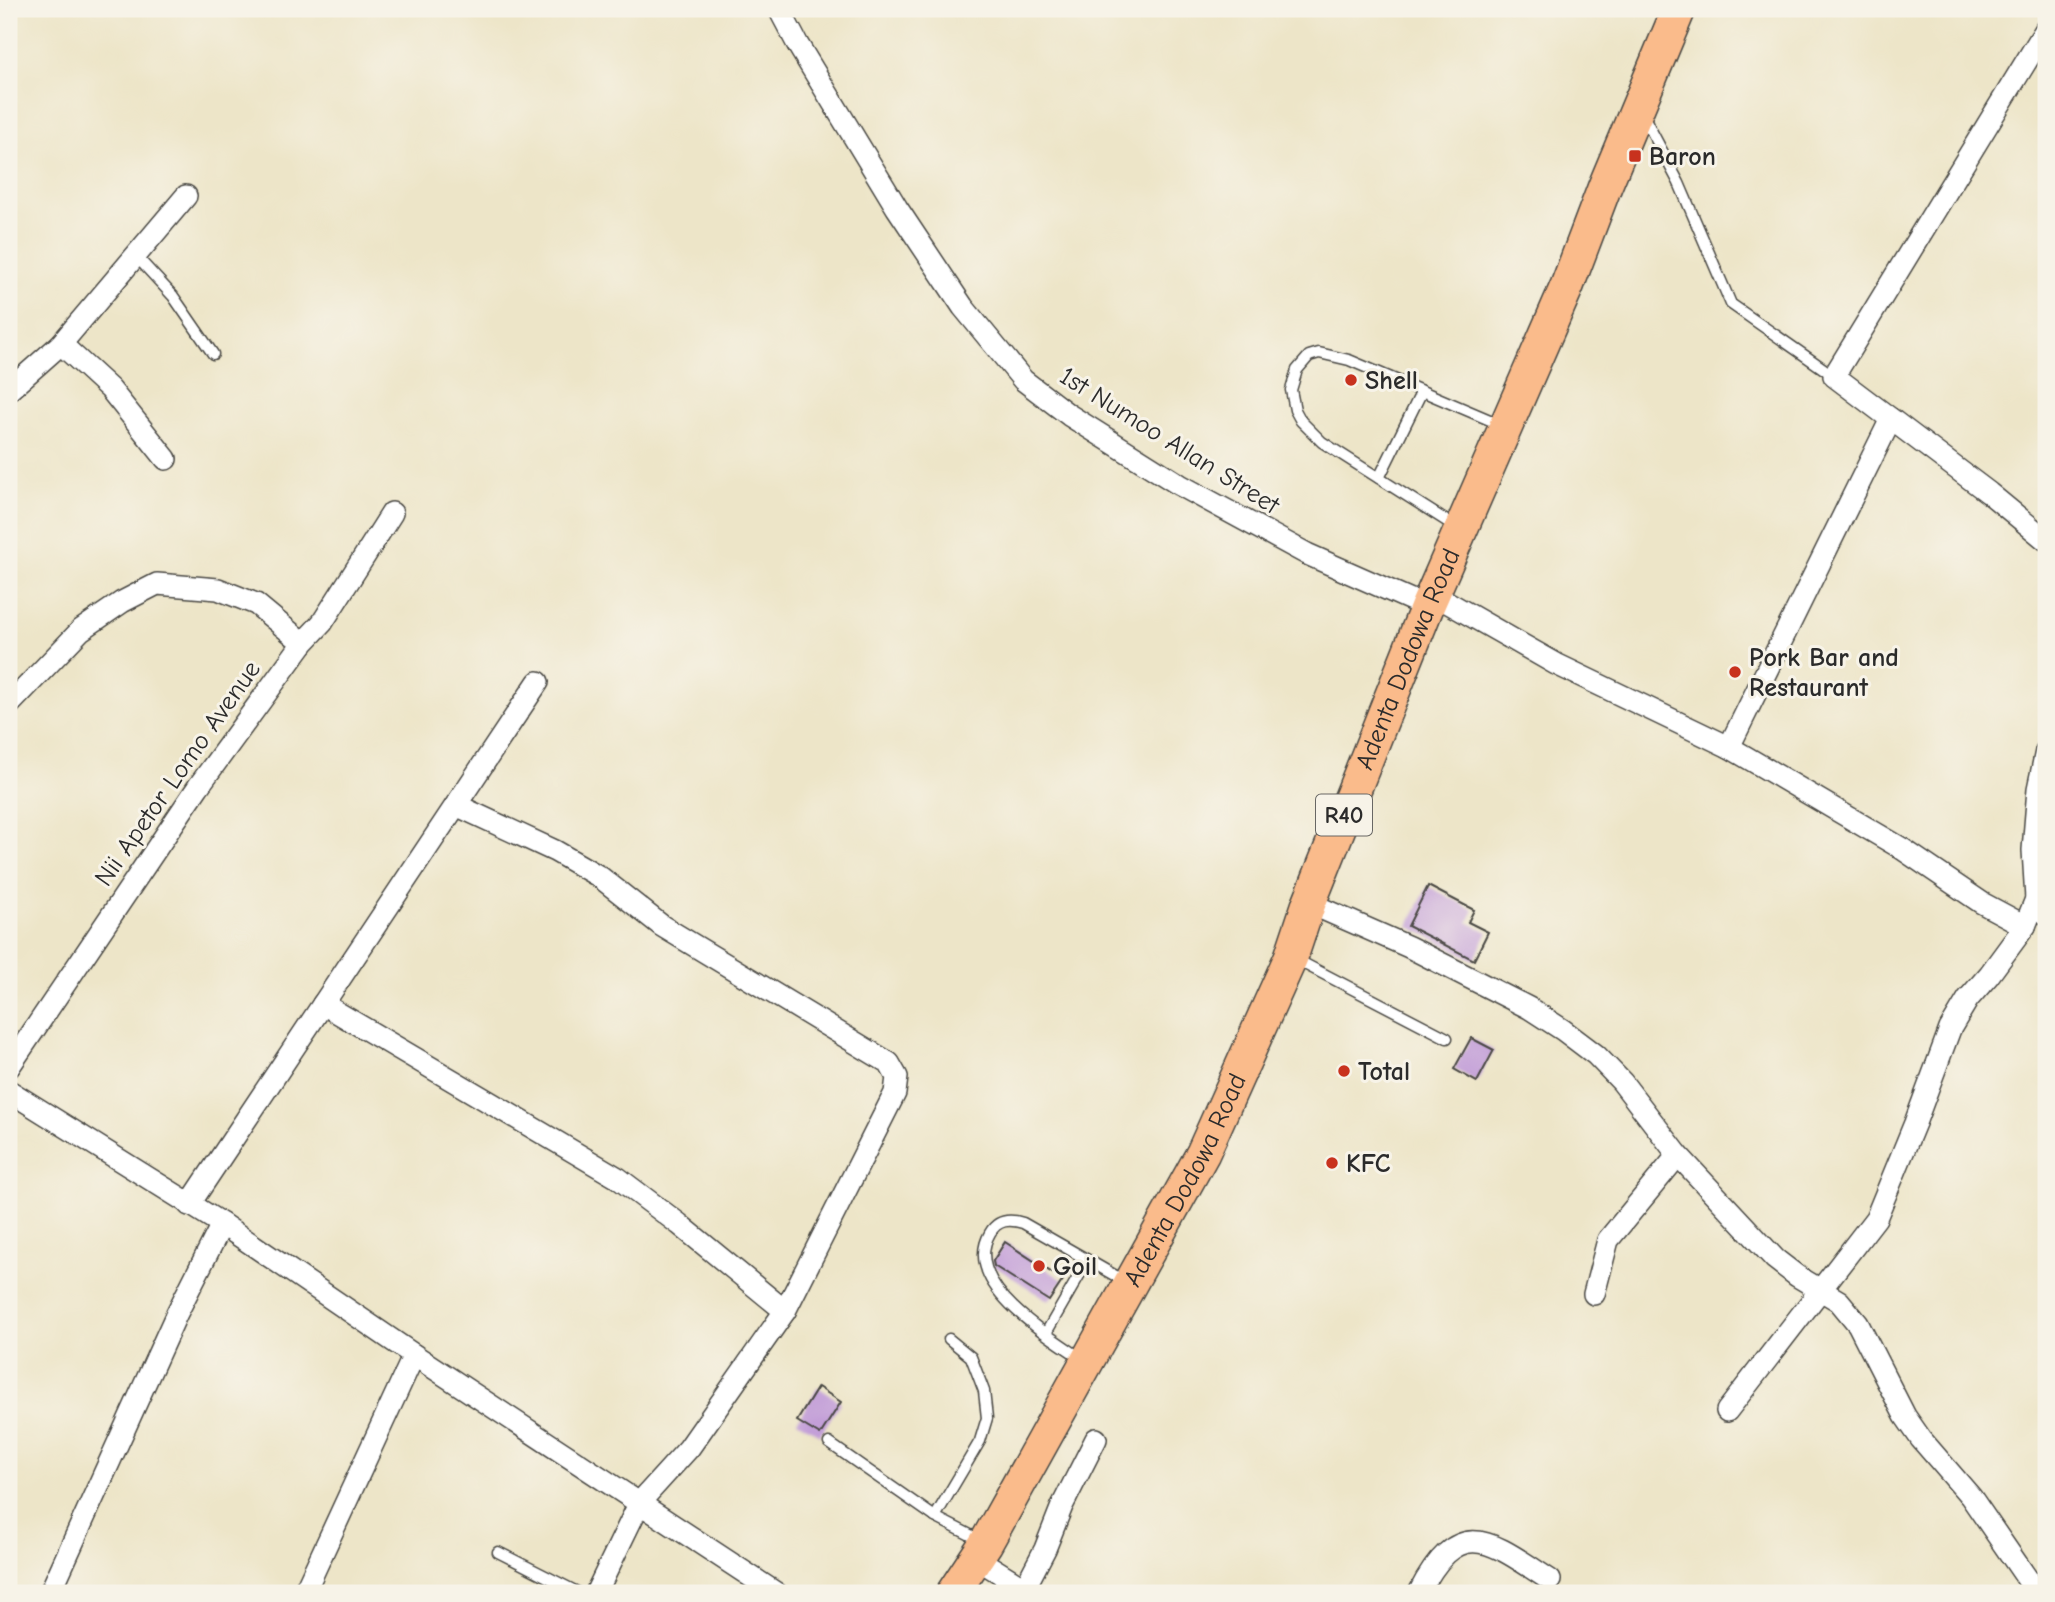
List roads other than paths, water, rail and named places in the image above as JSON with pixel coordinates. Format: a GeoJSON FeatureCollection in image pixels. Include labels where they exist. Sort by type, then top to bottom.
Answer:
{"type":"FeatureCollection","features":[{"type":"Feature","properties":{"kind":"main road","name":"Adenta Dodowa Road"},"geometry":{"type":"LineString","coordinates":[[953,1593],[981,1550],[1203,1153],[1291,957],[1309,903],[1430,601],[1567,286],[1679,9]]}},
{"type":"Feature","properties":{"kind":"street","name":"1st Numoo Allan Street"},"geometry":{"type":"LineString","coordinates":[[779,9],[897,208],[963,307],[1023,380],[1069,415],[1180,485],[1307,554],[1430,601],[1729,747],[1901,849],[1982,903],[2025,926]]}},
{"type":"Feature","properties":{"kind":"street"},"geometry":{"type":"LineString","coordinates":[[2046,29],[1834,376],[1989,493],[2046,540]]}},
{"type":"Feature","properties":{"kind":"street"},"geometry":{"type":"LineString","coordinates":[[9,390],[61,344],[186,196]]}},
{"type":"Feature","properties":{"kind":"street"},"geometry":{"type":"LineString","coordinates":[[61,344],[110,388],[166,459]]}},
{"type":"Feature","properties":{"kind":"street"},"geometry":{"type":"LineString","coordinates":[[1729,747],[1891,419]]}},
{"type":"Feature","properties":{"kind":"street","name":"Nii Apetor Lomo Avenue"},"geometry":{"type":"LineString","coordinates":[[9,1067],[198,787],[303,643],[322,623],[392,513]]}},
{"type":"Feature","properties":{"kind":"street"},"geometry":{"type":"LineString","coordinates":[[9,705],[81,630],[157,584],[218,589],[256,604],[303,643]]}},
{"type":"Feature","properties":{"kind":"street"},"geometry":{"type":"LineString","coordinates":[[189,1205],[538,682]]}},
{"type":"Feature","properties":{"kind":"street"},"geometry":{"type":"LineString","coordinates":[[1727,1411],[1876,1218],[1950,1029],[1968,999],[2041,906],[2033,849],[2035,813],[2046,751]]}},
{"type":"Feature","properties":{"kind":"street"},"geometry":{"type":"LineString","coordinates":[[456,805],[555,851],[600,877],[662,926],[888,1063],[897,1077],[895,1093],[785,1311],[689,1448],[640,1502],[596,1593]]}},
{"type":"Feature","properties":{"kind":"street"},"geometry":{"type":"LineString","coordinates":[[1309,903],[1409,947],[1529,1009],[1596,1055],[1622,1082],[1678,1155],[1774,1259],[1839,1301],[1858,1324],[1905,1416],[1921,1439],[1971,1497],[2037,1593]]}},
{"type":"Feature","properties":{"kind":"street"},"geometry":{"type":"LineString","coordinates":[[323,1004],[618,1178],[785,1311]]}},
{"type":"Feature","properties":{"kind":"street"},"geometry":{"type":"LineString","coordinates":[[9,1091],[222,1224],[414,1355],[776,1593]]}},
{"type":"Feature","properties":{"kind":"street"},"geometry":{"type":"LineString","coordinates":[[1594,1294],[1608,1240],[1678,1155]]}},
{"type":"Feature","properties":{"kind":"street"},"geometry":{"type":"LineString","coordinates":[[50,1593],[177,1313],[222,1224]]}},
{"type":"Feature","properties":{"kind":"street"},"geometry":{"type":"LineString","coordinates":[[304,1593],[414,1355]]}},
{"type":"Feature","properties":{"kind":"street"},"geometry":{"type":"LineString","coordinates":[[981,1550],[1023,1591],[1096,1439]]}},
{"type":"Feature","properties":{"kind":"street"},"geometry":{"type":"LineString","coordinates":[[1419,1593],[1433,1567],[1450,1550],[1465,1543],[1481,1542],[1499,1547],[1550,1580]]}},
{"type":"Feature","properties":{"kind":"lane"},"geometry":{"type":"LineString","coordinates":[[1639,106],[1679,183],[1731,304],[1834,376]]}},
{"type":"Feature","properties":{"kind":"lane"},"geometry":{"type":"LineString","coordinates":[[135,255],[173,296],[213,354]]}},
{"type":"Feature","properties":{"kind":"lane"},"geometry":{"type":"LineString","coordinates":[[1462,530],[1322,442],[1301,421],[1295,410],[1291,390],[1297,370],[1309,356],[1320,353],[1349,360],[1506,427]]}},
{"type":"Feature","properties":{"kind":"lane"},"geometry":{"type":"LineString","coordinates":[[1379,478],[1422,391]]}},
{"type":"Feature","properties":{"kind":"lane"},"geometry":{"type":"LineString","coordinates":[[1291,957],[1447,1038]]}},
{"type":"Feature","properties":{"kind":"lane"},"geometry":{"type":"LineString","coordinates":[[1087,1362],[1046,1333],[1000,1294],[989,1274],[983,1252],[990,1233],[997,1223],[1011,1220],[1023,1223],[1129,1284]]}},
{"type":"Feature","properties":{"kind":"lane"},"geometry":{"type":"LineString","coordinates":[[1046,1333],[1088,1260]]}},
{"type":"Feature","properties":{"kind":"lane"},"geometry":{"type":"LineString","coordinates":[[935,1517],[980,1441],[987,1418],[984,1391],[971,1357],[949,1339]]}},
{"type":"Feature","properties":{"kind":"lane"},"geometry":{"type":"LineString","coordinates":[[829,1443],[981,1550]]}},
{"type":"Feature","properties":{"kind":"lane"},"geometry":{"type":"LineString","coordinates":[[498,1552],[579,1593]]}},
{"type":"Feature","properties":{"kind":"place","name":"Baron"},"geometry":{"type":"Point","coordinates":[1635,156]}},
{"type":"Feature","properties":{"kind":"place","name":"Shell"},"geometry":{"type":"Point","coordinates":[1351,380]}},
{"type":"Feature","properties":{"kind":"place","name":"Pork Bar and Restaurant"},"geometry":{"type":"Point","coordinates":[1735,672]}},
{"type":"Feature","properties":{"kind":"place","name":"Total"},"geometry":{"type":"Point","coordinates":[1344,1071]}},
{"type":"Feature","properties":{"kind":"place","name":"KFC"},"geometry":{"type":"Point","coordinates":[1332,1163]}},
{"type":"Feature","properties":{"kind":"place","name":"Goil"},"geometry":{"type":"Point","coordinates":[1039,1266]}}]}
